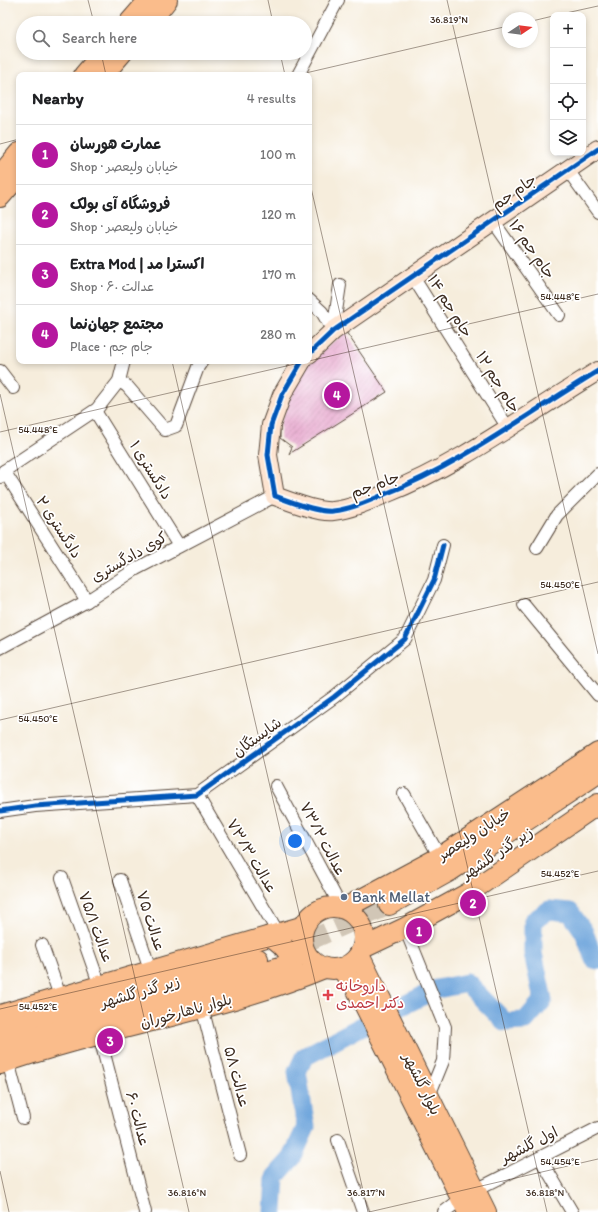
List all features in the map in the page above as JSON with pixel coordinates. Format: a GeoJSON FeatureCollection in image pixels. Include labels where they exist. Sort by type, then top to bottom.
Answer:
{"type":"FeatureCollection","features":[{"type":"Feature","properties":{"kind":"main road"},"geometry":{"type":"LineString","coordinates":[[135,16],[149,0]]}},
{"type":"Feature","properties":{"kind":"main road"},"geometry":{"type":"LineString","coordinates":[[154,16],[167,0]]}},
{"type":"Feature","properties":{"kind":"main road"},"geometry":{"type":"LineString","coordinates":[[87,72],[97,60]]}},
{"type":"Feature","properties":{"kind":"main road"},"geometry":{"type":"LineString","coordinates":[[106,72],[116,60]]}},
{"type":"Feature","properties":{"kind":"main road"},"geometry":{"type":"LineString","coordinates":[[0,176],[16,156]]}},
{"type":"Feature","properties":{"kind":"main road"},"geometry":{"type":"LineString","coordinates":[[0,198],[16,179]]}},
{"type":"Feature","properties":{"kind":"main road","name":"خیابان ولیعصر"},"geometry":{"type":"LineString","coordinates":[[361,952],[395,913],[440,857],[598,753]]}},
{"type":"Feature","properties":{"kind":"main road","name":"زیر گذر گلشهر"},"geometry":{"type":"LineString","coordinates":[[395,913],[450,871],[598,773]]}},
{"type":"Feature","properties":{"kind":"main road","name":"زیر گذر گلشهر"},"geometry":{"type":"LineString","coordinates":[[395,913],[458,880],[598,786]]}},
{"type":"Feature","properties":{"kind":"main road","name":"خیابان ولیعصر"},"geometry":{"type":"LineString","coordinates":[[343,908],[395,913],[467,894],[598,804]]}},
{"type":"Feature","properties":{"kind":"main road"},"geometry":{"type":"LineString","coordinates":[[333,906],[343,908],[353,913],[360,920],[364,929],[361,952],[353,962],[332,968],[313,962],[305,951],[302,939],[304,926],[311,916],[321,909],[333,906]]}},
{"type":"Feature","properties":{"kind":"main road","name":"بلوار ناهارخوران"},"geometry":{"type":"LineString","coordinates":[[3,1057],[202,1007],[281,954],[304,926]]}},
{"type":"Feature","properties":{"kind":"main road","name":"بلوار گلشهر"},"geometry":{"type":"LineString","coordinates":[[361,952],[428,1098],[468,1201]]}},
{"type":"Feature","properties":{"kind":"main road","name":"زیر گذر گلشهر"},"geometry":{"type":"LineString","coordinates":[[0,1031],[281,954]]}},
{"type":"Feature","properties":{"kind":"main road","name":"زیر گذر گلشهر"},"geometry":{"type":"LineString","coordinates":[[3,1057],[281,954]]}},
{"type":"Feature","properties":{"kind":"main road","name":"بلوار ناهارخوران"},"geometry":{"type":"LineString","coordinates":[[0,1015],[60,996],[150,972],[281,954],[332,968]]}},
{"type":"Feature","properties":{"kind":"main road","name":"بلوار گلشهر"},"geometry":{"type":"LineString","coordinates":[[332,968],[354,984],[468,1201],[486,1212]]}},
{"type":"Feature","properties":{"kind":"street"},"geometry":{"type":"LineString","coordinates":[[312,49],[338,0]]}},
{"type":"Feature","properties":{"kind":"street"},"geometry":{"type":"LineString","coordinates":[[300,72],[306,60]]}},
{"type":"Feature","properties":{"kind":"street","name":"جام جم"},"geometry":{"type":"LineString","coordinates":[[312,351],[333,331],[598,149]]}},
{"type":"Feature","properties":{"kind":"street"},"geometry":{"type":"LineString","coordinates":[[567,169],[598,212]]}},
{"type":"Feature","properties":{"kind":"street","name":"۱۶ جام جم"},"geometry":{"type":"LineString","coordinates":[[494,221],[559,315]]}},
{"type":"Feature","properties":{"kind":"street","name":"۱۴ جام جم"},"geometry":{"type":"LineString","coordinates":[[413,277],[461,352]]}},
{"type":"Feature","properties":{"kind":"street"},"geometry":{"type":"LineString","coordinates":[[333,331],[340,285]]}},
{"type":"Feature","properties":{"kind":"street"},"geometry":{"type":"LineString","coordinates":[[312,303],[322,312],[333,331]]}},
{"type":"Feature","properties":{"kind":"street","name":"۱۲ جام جم"},"geometry":{"type":"LineString","coordinates":[[461,352],[508,428]]}},
{"type":"Feature","properties":{"kind":"street"},"geometry":{"type":"LineString","coordinates":[[2,474],[95,411],[119,381],[123,364]]}},
{"type":"Feature","properties":{"kind":"street"},"geometry":{"type":"LineString","coordinates":[[119,381],[127,386],[165,430],[176,426],[200,364]]}},
{"type":"Feature","properties":{"kind":"street"},"geometry":{"type":"LineString","coordinates":[[275,496],[268,455],[271,425],[282,395],[300,364]]}},
{"type":"Feature","properties":{"kind":"street"},"geometry":{"type":"LineString","coordinates":[[0,371],[13,388]]}},
{"type":"Feature","properties":{"kind":"street","name":"جام جم"},"geometry":{"type":"LineString","coordinates":[[275,496],[300,506],[332,512],[359,504],[413,483],[473,451],[598,371]]}},
{"type":"Feature","properties":{"kind":"street","name":"دادگستری ۱"},"geometry":{"type":"LineString","coordinates":[[95,411],[179,546]]}},
{"type":"Feature","properties":{"kind":"street","name":"دادگستری ۲"},"geometry":{"type":"LineString","coordinates":[[2,474],[87,601]]}},
{"type":"Feature","properties":{"kind":"street"},"geometry":{"type":"LineString","coordinates":[[538,548],[557,515],[598,474]]}},
{"type":"Feature","properties":{"kind":"street","name":"کوی دادگستری"},"geometry":{"type":"LineString","coordinates":[[0,648],[87,601],[136,569],[275,496]]}},
{"type":"Feature","properties":{"kind":"street","name":"شایستگان"},"geometry":{"type":"LineString","coordinates":[[197,795],[334,697],[405,639],[434,580],[443,544]]}},
{"type":"Feature","properties":{"kind":"street"},"geometry":{"type":"LineString","coordinates":[[524,605],[598,695]]}},
{"type":"Feature","properties":{"kind":"street","name":"عدالت ۷۳/۲"},"geometry":{"type":"LineString","coordinates":[[276,786],[343,908]]}},
{"type":"Feature","properties":{"kind":"street"},"geometry":{"type":"LineString","coordinates":[[404,794],[440,857]]}},
{"type":"Feature","properties":{"kind":"street"},"geometry":{"type":"LineString","coordinates":[[0,811],[35,806],[197,795]]}},
{"type":"Feature","properties":{"kind":"street","name":"۷۳/۳ عدالت"},"geometry":{"type":"LineString","coordinates":[[197,795],[281,954]]}},
{"type":"Feature","properties":{"kind":"street","name":"۷۵/۱ عدالت"},"geometry":{"type":"LineString","coordinates":[[62,878],[100,986]]}},
{"type":"Feature","properties":{"kind":"street","name":"۷۵ عدالت"},"geometry":{"type":"LineString","coordinates":[[120,880],[150,972]]}},
{"type":"Feature","properties":{"kind":"street"},"geometry":{"type":"LineString","coordinates":[[395,913],[425,978],[445,1027],[443,1061],[428,1098]]}},
{"type":"Feature","properties":{"kind":"street"},"geometry":{"type":"LineString","coordinates":[[42,945],[60,996]]}},
{"type":"Feature","properties":{"kind":"street","name":"عدالت ۵۸"},"geometry":{"type":"LineString","coordinates":[[202,1007],[240,1155]]}},
{"type":"Feature","properties":{"kind":"street","name":"عدالت ۶۰"},"geometry":{"type":"LineString","coordinates":[[99,1034],[145,1212]]}},
{"type":"Feature","properties":{"kind":"street"},"geometry":{"type":"LineString","coordinates":[[3,1057],[23,1118]]}},
{"type":"Feature","properties":{"kind":"street","name":"اول گلشهر"},"geometry":{"type":"LineString","coordinates":[[444,1212],[468,1201],[540,1158],[598,1128]]}},
{"type":"Feature","properties":{"kind":"street"},"geometry":{"type":"LineString","coordinates":[[338,1140],[363,1212]]}},
{"type":"Feature","properties":{"kind":"street"},"geometry":{"type":"LineString","coordinates":[[540,1158],[572,1212]]}},
{"type":"Feature","properties":{"kind":"building"},"geometry":{"type":"Polygon","coordinates":[[[346,332],[387,392],[289,454],[292,447],[280,438],[280,423],[299,371],[306,364],[312,364],[312,359],[346,332]]]}},
{"type":"Feature","properties":{"kind":"waterway"},"geometry":{"type":"LineString","coordinates":[[400,1007],[437,989],[467,983],[505,1022],[525,1021],[543,1000],[533,953],[533,921],[549,910],[570,912],[584,932],[594,959],[598,960]]}},
{"type":"Feature","properties":{"kind":"waterway"},"geometry":{"type":"LineString","coordinates":[[273,1212],[275,1177],[292,1158],[306,1127],[297,1072],[304,1057],[364,1025]]}},
{"type":"Feature","properties":{"kind":"tunnel"},"geometry":{"type":"LineString","coordinates":[[281,953],[389,905]]}},
{"type":"Feature","properties":{"kind":"cycle path"},"geometry":{"type":"LineString","coordinates":[[312,351],[333,331],[598,149]]}},
{"type":"Feature","properties":{"kind":"cycle path"},"geometry":{"type":"LineString","coordinates":[[300,364],[282,395],[271,425],[268,455],[275,496],[304,506],[327,511],[333,511],[366,502],[441,468],[494,437],[598,371]]}},
{"type":"Feature","properties":{"kind":"cycle path"},"geometry":{"type":"LineString","coordinates":[[0,811],[35,806],[197,795],[334,697],[405,639],[434,580],[443,545]]}},
{"type":"Feature","properties":{"kind":"place","name":"مجتمع جهان‌نما"},"geometry":{"type":"Point","coordinates":[337,395]}},
{"type":"Feature","properties":{"kind":"place","name":"Bank Mellat"},"geometry":{"type":"Point","coordinates":[344,897]}},
{"type":"Feature","properties":{"kind":"place","name":"فروشگاه آی بولک"},"geometry":{"type":"Point","coordinates":[473,903]}},
{"type":"Feature","properties":{"kind":"place","name":"عمارت هورسان"},"geometry":{"type":"Point","coordinates":[419,931]}},
{"type":"Feature","properties":{"kind":"place","name":"داروخانه دکتر احمدی"},"geometry":{"type":"Point","coordinates":[328,995]}},
{"type":"Feature","properties":{"kind":"place","name":"Extra Mod | اکسترا مد"},"geometry":{"type":"Point","coordinates":[110,1041]}}]}
